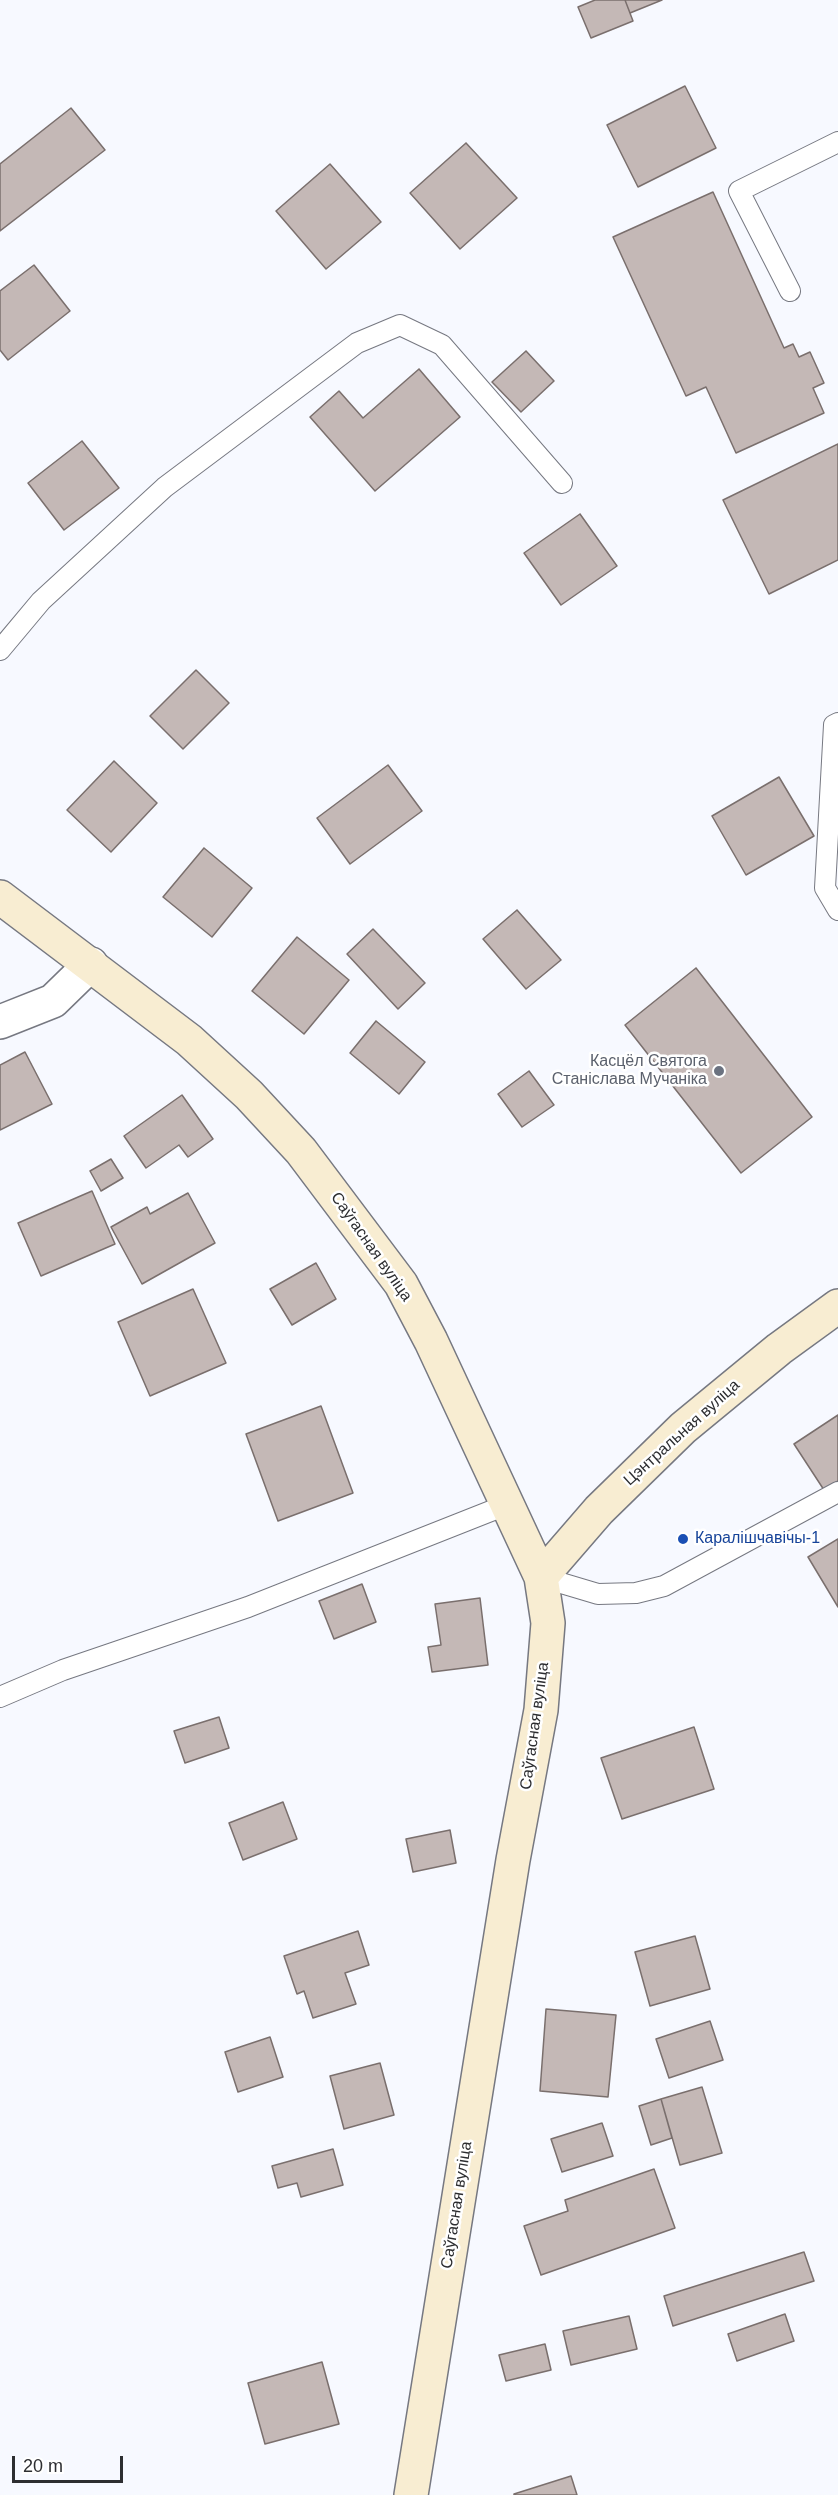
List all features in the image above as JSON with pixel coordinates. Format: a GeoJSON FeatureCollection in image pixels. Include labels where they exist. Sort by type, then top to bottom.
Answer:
{"type":"FeatureCollection","features":[{"type":"Feature","properties":{"kind":"main road","name":"Саўгасная вуліца"},"geometry":{"type":"LineString","coordinates":[[0,897],[189,1040],[249,1095],[301,1150],[400,1284],[431,1341],[541,1577],[548,1623],[541,1710],[511,1871],[411,2495]]}},
{"type":"Feature","properties":{"kind":"main road","name":"Цэнтральная вуліца"},"geometry":{"type":"LineString","coordinates":[[541,1577],[599,1510],[683,1428],[779,1349],[838,1306]]}},
{"type":"Feature","properties":{"kind":"street"},"geometry":{"type":"LineString","coordinates":[[0,1022],[53,1001],[91,964]]}},
{"type":"Feature","properties":{"kind":"lane"},"geometry":{"type":"LineString","coordinates":[[790,291],[739,191],[838,142]]}},
{"type":"Feature","properties":{"kind":"lane"},"geometry":{"type":"LineString","coordinates":[[0,650],[41,601],[165,488],[357,343],[400,325],[442,345],[562,483]]}},
{"type":"Feature","properties":{"kind":"lane"},"geometry":{"type":"LineString","coordinates":[[838,723],[834,725],[825,888],[838,910]]}},
{"type":"Feature","properties":{"kind":"lane"},"geometry":{"type":"LineString","coordinates":[[541,1577],[597,1594],[636,1593],[664,1586],[838,1492]]}},
{"type":"Feature","properties":{"kind":"lane"},"geometry":{"type":"LineString","coordinates":[[0,1697],[63,1670],[248,1607],[506,1505]]}},
{"type":"Feature","properties":{"kind":"building"},"geometry":{"type":"Polygon","coordinates":[[[595,0],[625,0],[633,21],[591,38],[578,7],[595,0]]]}},
{"type":"Feature","properties":{"kind":"building"},"geometry":{"type":"Polygon","coordinates":[[[625,0],[662,0],[630,13],[625,0]]]}},
{"type":"Feature","properties":{"kind":"building"},"geometry":{"type":"Polygon","coordinates":[[[685,86],[716,148],[638,187],[607,125],[685,86]]]}},
{"type":"Feature","properties":{"kind":"building"},"geometry":{"type":"Polygon","coordinates":[[[71,108],[105,150],[0,231],[0,164],[71,108]]]}},
{"type":"Feature","properties":{"kind":"building"},"geometry":{"type":"Polygon","coordinates":[[[466,143],[517,198],[460,249],[410,193],[466,143]]]}},
{"type":"Feature","properties":{"kind":"building"},"geometry":{"type":"Polygon","coordinates":[[[330,164],[381,222],[326,269],[276,211],[330,164]]]}},
{"type":"Feature","properties":{"kind":"building"},"geometry":{"type":"Polygon","coordinates":[[[713,192],[784,348],[793,344],[799,357],[810,352],[824,383],[813,388],[824,413],[736,453],[706,387],[686,396],[613,237],[713,192]]]}},
{"type":"Feature","properties":{"kind":"building"},"geometry":{"type":"Polygon","coordinates":[[[34,265],[70,311],[8,360],[0,350],[0,291],[34,265]]]}},
{"type":"Feature","properties":{"kind":"building"},"geometry":{"type":"Polygon","coordinates":[[[526,351],[554,381],[521,412],[492,382],[526,351]]]}},
{"type":"Feature","properties":{"kind":"building"},"geometry":{"type":"Polygon","coordinates":[[[419,369],[460,417],[375,491],[310,417],[339,391],[363,418],[419,369]]]}},
{"type":"Feature","properties":{"kind":"building"},"geometry":{"type":"Polygon","coordinates":[[[82,441],[119,488],[64,530],[28,483],[82,441]]]}},
{"type":"Feature","properties":{"kind":"building"},"geometry":{"type":"Polygon","coordinates":[[[838,444],[838,560],[769,594],[723,500],[838,444]]]}},
{"type":"Feature","properties":{"kind":"building"},"geometry":{"type":"Polygon","coordinates":[[[580,514],[617,566],[561,605],[524,553],[580,514]]]}},
{"type":"Feature","properties":{"kind":"building"},"geometry":{"type":"Polygon","coordinates":[[[196,670],[229,703],[183,749],[150,716],[196,670]]]}},
{"type":"Feature","properties":{"kind":"building"},"geometry":{"type":"Polygon","coordinates":[[[114,761],[157,803],[111,852],[67,810],[114,761]]]}},
{"type":"Feature","properties":{"kind":"building"},"geometry":{"type":"Polygon","coordinates":[[[388,765],[422,811],[350,864],[317,818],[388,765]]]}},
{"type":"Feature","properties":{"kind":"building"},"geometry":{"type":"Polygon","coordinates":[[[779,777],[814,836],[746,875],[712,816],[779,777]]]}},
{"type":"Feature","properties":{"kind":"building"},"geometry":{"type":"Polygon","coordinates":[[[204,848],[252,888],[212,937],[163,897],[204,848]]]}},
{"type":"Feature","properties":{"kind":"building"},"geometry":{"type":"Polygon","coordinates":[[[517,910],[561,960],[526,989],[483,939],[517,910]]]}},
{"type":"Feature","properties":{"kind":"building"},"geometry":{"type":"Polygon","coordinates":[[[373,929],[425,983],[398,1009],[347,954],[373,929]]]}},
{"type":"Feature","properties":{"kind":"building"},"geometry":{"type":"Polygon","coordinates":[[[297,937],[349,980],[304,1034],[252,991],[297,937]]]}},
{"type":"Feature","properties":{"kind":"building","name":"Касцёл Святога Станіслава Мучаніка"},"geometry":{"type":"Polygon","coordinates":[[[696,968],[812,1117],[741,1173],[625,1025],[696,968]]]}},
{"type":"Feature","properties":{"kind":"building"},"geometry":{"type":"Polygon","coordinates":[[[376,1021],[425,1062],[399,1094],[350,1053],[376,1021]]]}},
{"type":"Feature","properties":{"kind":"building"},"geometry":{"type":"Polygon","coordinates":[[[25,1052],[52,1104],[0,1130],[0,1065],[25,1052]]]}},
{"type":"Feature","properties":{"kind":"building"},"geometry":{"type":"Polygon","coordinates":[[[529,1071],[554,1105],[522,1127],[498,1094],[529,1071]]]}},
{"type":"Feature","properties":{"kind":"building"},"geometry":{"type":"Polygon","coordinates":[[[182,1095],[213,1139],[188,1157],[179,1145],[146,1168],[124,1136],[182,1095]]]}},
{"type":"Feature","properties":{"kind":"building"},"geometry":{"type":"Polygon","coordinates":[[[111,1159],[123,1178],[101,1191],[90,1171],[111,1159]]]}},
{"type":"Feature","properties":{"kind":"building"},"geometry":{"type":"Polygon","coordinates":[[[92,1191],[115,1244],[41,1276],[18,1223],[92,1191]]]}},
{"type":"Feature","properties":{"kind":"building"},"geometry":{"type":"Polygon","coordinates":[[[188,1193],[215,1243],[142,1284],[111,1227],[147,1207],[150,1214],[188,1193]]]}},
{"type":"Feature","properties":{"kind":"building"},"geometry":{"type":"Polygon","coordinates":[[[316,1263],[336,1299],[292,1325],[270,1289],[316,1263]]]}},
{"type":"Feature","properties":{"kind":"building"},"geometry":{"type":"Polygon","coordinates":[[[193,1289],[226,1363],[150,1396],[118,1322],[193,1289]]]}},
{"type":"Feature","properties":{"kind":"building"},"geometry":{"type":"Polygon","coordinates":[[[321,1406],[353,1493],[278,1521],[246,1434],[321,1406]]]}},
{"type":"Feature","properties":{"kind":"building"},"geometry":{"type":"Polygon","coordinates":[[[838,1415],[838,1481],[824,1490],[794,1444],[838,1415]]]}},
{"type":"Feature","properties":{"kind":"building"},"geometry":{"type":"Polygon","coordinates":[[[838,1539],[838,1607],[808,1557],[838,1539]]]}},
{"type":"Feature","properties":{"kind":"building"},"geometry":{"type":"Polygon","coordinates":[[[362,1584],[376,1622],[334,1639],[319,1601],[362,1584]]]}},
{"type":"Feature","properties":{"kind":"building"},"geometry":{"type":"Polygon","coordinates":[[[480,1598],[488,1665],[432,1672],[428,1647],[441,1645],[435,1604],[480,1598]]]}},
{"type":"Feature","properties":{"kind":"building"},"geometry":{"type":"Polygon","coordinates":[[[219,1717],[229,1748],[185,1763],[174,1731],[219,1717]]]}},
{"type":"Feature","properties":{"kind":"building"},"geometry":{"type":"Polygon","coordinates":[[[694,1727],[714,1789],[622,1819],[601,1758],[694,1727]]]}},
{"type":"Feature","properties":{"kind":"building"},"geometry":{"type":"Polygon","coordinates":[[[283,1802],[297,1839],[243,1860],[229,1823],[283,1802]]]}},
{"type":"Feature","properties":{"kind":"building"},"geometry":{"type":"Polygon","coordinates":[[[450,1830],[456,1863],[413,1872],[406,1839],[450,1830]]]}},
{"type":"Feature","properties":{"kind":"building"},"geometry":{"type":"Polygon","coordinates":[[[358,1931],[369,1965],[345,1973],[356,2004],[313,2018],[304,1991],[297,1994],[284,1956],[358,1931]]]}},
{"type":"Feature","properties":{"kind":"building"},"geometry":{"type":"Polygon","coordinates":[[[695,1936],[710,1989],[650,2006],[635,1952],[695,1936]]]}},
{"type":"Feature","properties":{"kind":"building"},"geometry":{"type":"Polygon","coordinates":[[[546,2009],[616,2015],[608,2097],[540,2091],[546,2009]]]}},
{"type":"Feature","properties":{"kind":"building"},"geometry":{"type":"Polygon","coordinates":[[[710,2021],[723,2060],[669,2078],[656,2039],[710,2021]]]}},
{"type":"Feature","properties":{"kind":"building"},"geometry":{"type":"Polygon","coordinates":[[[270,2037],[283,2077],[238,2092],[225,2052],[270,2037]]]}},
{"type":"Feature","properties":{"kind":"building"},"geometry":{"type":"Polygon","coordinates":[[[380,2063],[394,2115],[344,2129],[330,2076],[380,2063]]]}},
{"type":"Feature","properties":{"kind":"building"},"geometry":{"type":"Polygon","coordinates":[[[702,2087],[722,2153],[680,2165],[661,2099],[702,2087]]]}},
{"type":"Feature","properties":{"kind":"building"},"geometry":{"type":"Polygon","coordinates":[[[661,2099],[672,2138],[651,2145],[639,2106],[661,2099]]]}},
{"type":"Feature","properties":{"kind":"building"},"geometry":{"type":"Polygon","coordinates":[[[602,2123],[613,2156],[562,2172],[551,2139],[602,2123]]]}},
{"type":"Feature","properties":{"kind":"building"},"geometry":{"type":"Polygon","coordinates":[[[333,2149],[343,2185],[301,2197],[297,2183],[278,2188],[272,2166],[333,2149]]]}},
{"type":"Feature","properties":{"kind":"building"},"geometry":{"type":"Polygon","coordinates":[[[654,2169],[675,2228],[541,2275],[524,2226],[568,2211],[565,2200],[654,2169]]]}},
{"type":"Feature","properties":{"kind":"building"},"geometry":{"type":"Polygon","coordinates":[[[804,2252],[814,2281],[673,2326],[664,2296],[804,2252]]]}},
{"type":"Feature","properties":{"kind":"building"},"geometry":{"type":"Polygon","coordinates":[[[785,2314],[794,2341],[737,2361],[728,2334],[785,2314]]]}},
{"type":"Feature","properties":{"kind":"building"},"geometry":{"type":"Polygon","coordinates":[[[629,2316],[637,2349],[571,2365],[563,2331],[629,2316]]]}},
{"type":"Feature","properties":{"kind":"building"},"geometry":{"type":"Polygon","coordinates":[[[545,2344],[551,2370],[506,2381],[499,2355],[545,2344]]]}},
{"type":"Feature","properties":{"kind":"building"},"geometry":{"type":"Polygon","coordinates":[[[322,2362],[339,2424],[265,2444],[248,2383],[322,2362]]]}},
{"type":"Feature","properties":{"kind":"building"},"geometry":{"type":"Polygon","coordinates":[[[571,2476],[577,2495],[514,2495],[514,2494],[571,2476]]]}},
{"type":"Feature","properties":{"kind":"place","name":"Касцёл Святога Станіслава Мучаніка"},"geometry":{"type":"Point","coordinates":[719,1071]}},
{"type":"Feature","properties":{"kind":"place","name":"Каралішчавічы-1"},"geometry":{"type":"Point","coordinates":[683,1539]}}]}
